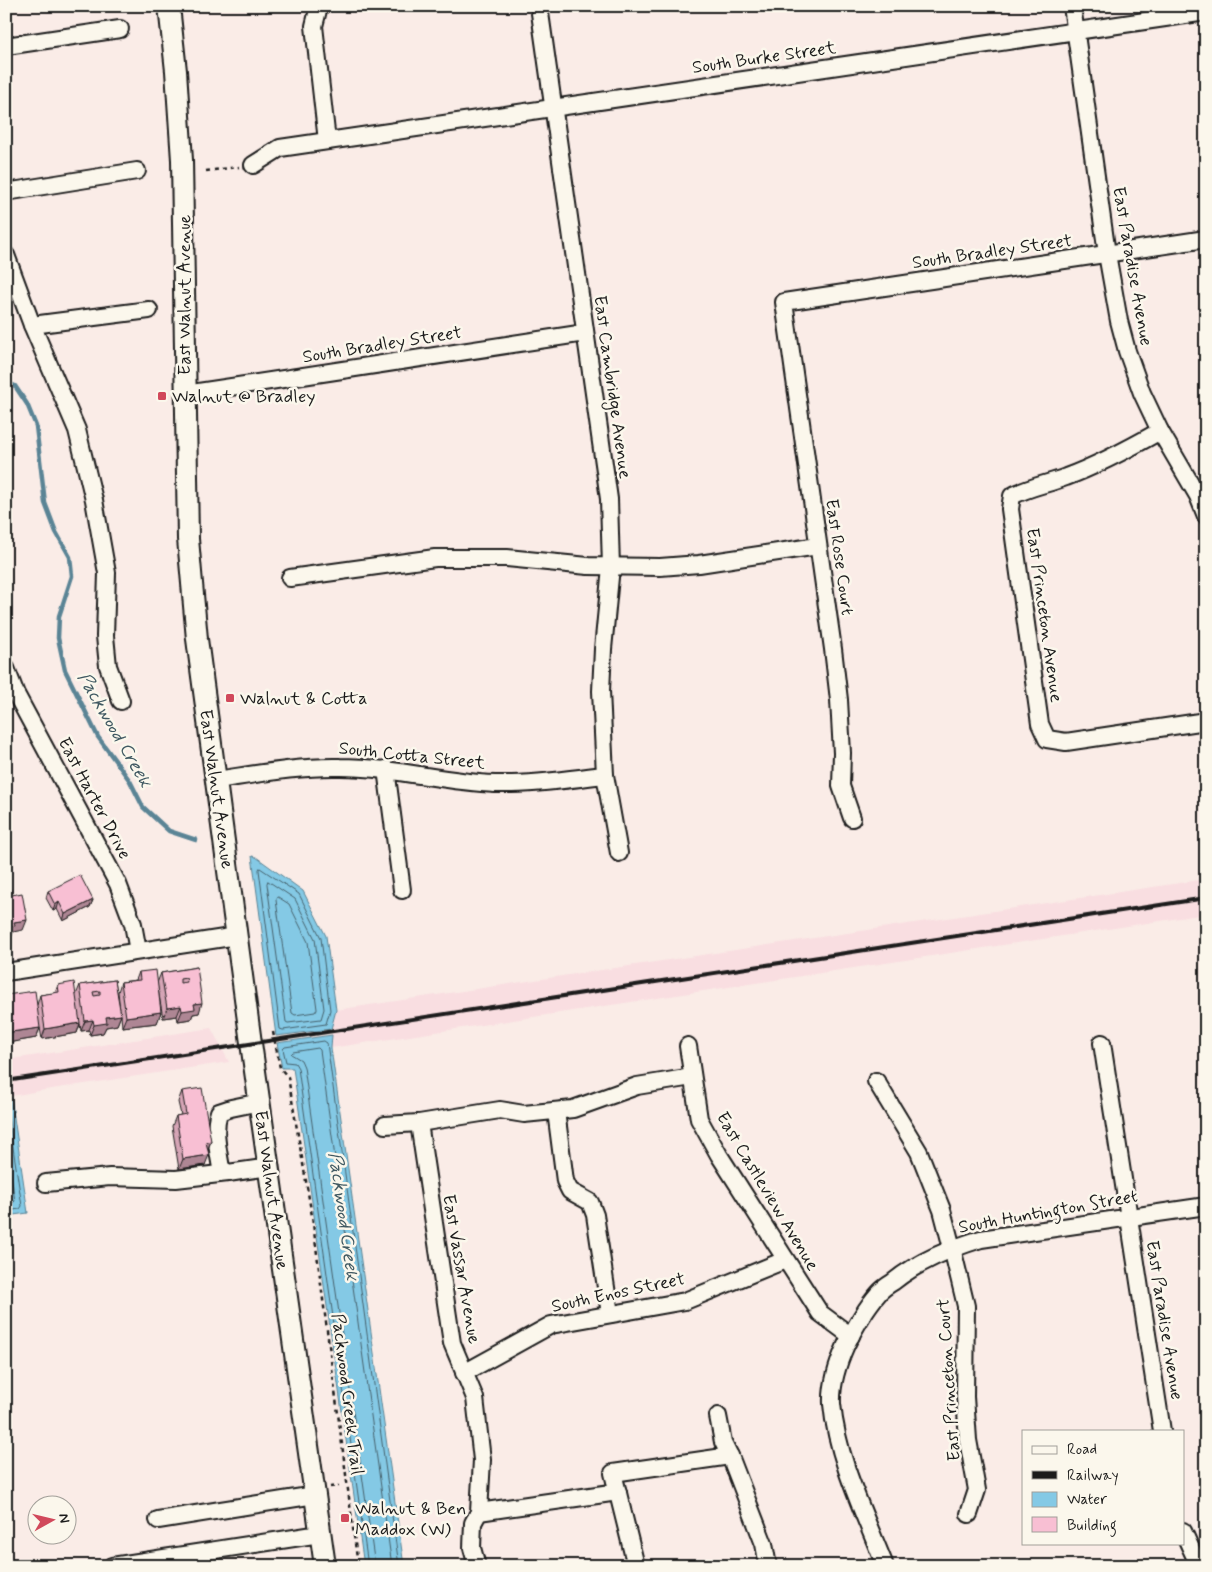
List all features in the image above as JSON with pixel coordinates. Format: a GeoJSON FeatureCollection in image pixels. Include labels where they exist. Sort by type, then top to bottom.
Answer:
{"type":"FeatureCollection","features":[{"type":"Feature","properties":{"kind":"main road","name":"East Walnut Avenue"},"geometry":{"type":"LineString","coordinates":[[169,6],[176,71],[182,160],[188,539],[197,639],[325,1566]]}},
{"type":"Feature","properties":{"kind":"street"},"geometry":{"type":"LineString","coordinates":[[318,6],[314,26],[327,141]]}},
{"type":"Feature","properties":{"kind":"street","name":"East Cambridge Avenue"},"geometry":{"type":"LineString","coordinates":[[539,6],[584,334],[609,499],[611,567],[601,691],[605,775],[619,853]]}},
{"type":"Feature","properties":{"kind":"street","name":"East Paradise Avenue"},"geometry":{"type":"LineString","coordinates":[[1072,6],[1107,254],[1119,321],[1127,352],[1142,393],[1160,432],[1198,496],[1206,516]]}},
{"type":"Feature","properties":{"kind":"street","name":"South Burke Street"},"geometry":{"type":"LineString","coordinates":[[253,165],[280,148],[1206,12]]}},
{"type":"Feature","properties":{"kind":"street"},"geometry":{"type":"LineString","coordinates":[[6,46],[120,29]]}},
{"type":"Feature","properties":{"kind":"street"},"geometry":{"type":"LineString","coordinates":[[6,192],[137,171]]}},
{"type":"Feature","properties":{"kind":"street","name":"South Bradley Street"},"geometry":{"type":"LineString","coordinates":[[784,302],[1206,239]]}},
{"type":"Feature","properties":{"kind":"street"},"geometry":{"type":"LineString","coordinates":[[6,255],[32,325],[77,430],[94,500],[107,573],[105,636],[108,666],[121,701]]}},
{"type":"Feature","properties":{"kind":"street","name":"East Rose Court"},"geometry":{"type":"LineString","coordinates":[[784,302],[833,649],[839,700],[842,753],[841,786],[852,818]]}},
{"type":"Feature","properties":{"kind":"street"},"geometry":{"type":"LineString","coordinates":[[32,325],[149,310]]}},
{"type":"Feature","properties":{"kind":"street","name":"South Bradley Street"},"geometry":{"type":"LineString","coordinates":[[185,394],[584,334]]}},
{"type":"Feature","properties":{"kind":"street","name":"East Princeton Avenue"},"geometry":{"type":"LineString","coordinates":[[1160,432],[1067,477],[1023,490],[1012,496],[1010,509],[1040,724],[1047,739],[1066,742],[1206,721]]}},
{"type":"Feature","properties":{"kind":"street"},"geometry":{"type":"LineString","coordinates":[[290,578],[435,558],[507,558],[588,566],[660,567],[699,564],[818,546]]}},
{"type":"Feature","properties":{"kind":"street","name":"East Harter Drive"},"geometry":{"type":"LineString","coordinates":[[6,668],[16,694],[118,884],[133,924],[138,951]]}},
{"type":"Feature","properties":{"kind":"street","name":"South Cotta Street"},"geometry":{"type":"LineString","coordinates":[[216,780],[302,768],[340,766],[496,784],[546,782],[605,775]]}},
{"type":"Feature","properties":{"kind":"street"},"geometry":{"type":"LineString","coordinates":[[386,770],[402,890]]}},
{"type":"Feature","properties":{"kind":"street"},"geometry":{"type":"LineString","coordinates":[[6,972],[238,936]]}},
{"type":"Feature","properties":{"kind":"street","name":"East Paradise Avenue"},"geometry":{"type":"LineString","coordinates":[[1102,1043],[1162,1430]]}},
{"type":"Feature","properties":{"kind":"street","name":"East Castleview Avenue"},"geometry":{"type":"LineString","coordinates":[[688,1046],[699,1119],[719,1155],[820,1313],[851,1336]]}},
{"type":"Feature","properties":{"kind":"street"},"geometry":{"type":"LineString","coordinates":[[385,1125],[418,1123],[500,1110],[524,1114],[556,1112],[573,1109],[637,1086],[692,1076]]}},
{"type":"Feature","properties":{"kind":"street","name":"East Princeton Court"},"geometry":{"type":"LineString","coordinates":[[876,1081],[919,1152],[942,1210],[966,1306],[965,1397],[968,1440],[978,1490],[969,1514]]}},
{"type":"Feature","properties":{"kind":"street"},"geometry":{"type":"LineString","coordinates":[[228,1173],[221,1168],[215,1124],[219,1112],[260,1102]]}},
{"type":"Feature","properties":{"kind":"street"},"geometry":{"type":"LineString","coordinates":[[556,1112],[565,1181],[570,1191],[590,1202],[596,1215],[610,1314]]}},
{"type":"Feature","properties":{"kind":"street","name":"East Vassar Avenue"},"geometry":{"type":"LineString","coordinates":[[418,1123],[452,1343],[475,1398],[482,1460],[479,1512],[473,1523],[472,1548],[477,1566]]}},
{"type":"Feature","properties":{"kind":"street"},"geometry":{"type":"LineString","coordinates":[[46,1183],[110,1177],[176,1178],[269,1167]]}},
{"type":"Feature","properties":{"kind":"street","name":"South Huntington Street"},"geometry":{"type":"LineString","coordinates":[[851,1336],[862,1315],[879,1292],[925,1260],[952,1248],[981,1239],[1206,1206]]}},
{"type":"Feature","properties":{"kind":"street","name":"South Enos Street"},"geometry":{"type":"LineString","coordinates":[[464,1373],[552,1325],[685,1301],[785,1260]]}},
{"type":"Feature","properties":{"kind":"street"},"geometry":{"type":"LineString","coordinates":[[851,1336],[835,1376],[832,1403],[842,1455],[885,1566]]}},
{"type":"Feature","properties":{"kind":"street"},"geometry":{"type":"LineString","coordinates":[[718,1416],[723,1442],[764,1544],[768,1566]]}},
{"type":"Feature","properties":{"kind":"street"},"geometry":{"type":"LineString","coordinates":[[636,1566],[613,1473],[730,1456]]}},
{"type":"Feature","properties":{"kind":"street"},"geometry":{"type":"LineString","coordinates":[[479,1512],[618,1492]]}},
{"type":"Feature","properties":{"kind":"street"},"geometry":{"type":"LineString","coordinates":[[158,1520],[315,1495]]}},
{"type":"Feature","properties":{"kind":"street"},"geometry":{"type":"LineString","coordinates":[[1184,1533],[1199,1566]]}},
{"type":"Feature","properties":{"kind":"street"},"geometry":{"type":"LineString","coordinates":[[112,1566],[320,1534]]}},
{"type":"Feature","properties":{"kind":"path"},"geometry":{"type":"LineString","coordinates":[[206,171],[222,170]]}},
{"type":"Feature","properties":{"kind":"path","name":"Packwood Creek Trail"},"geometry":{"type":"LineString","coordinates":[[274,1032],[280,1068],[288,1076],[312,1216],[358,1566]]}},
{"type":"Feature","properties":{"kind":"shaded area"},"geometry":{"type":"Polygon","coordinates":[[[1206,879],[1206,914],[331,1048],[331,1029],[336,1010],[1206,879]]]}},
{"type":"Feature","properties":{"kind":"shaded area"},"geometry":{"type":"Polygon","coordinates":[[[211,1028],[229,1062],[6,1097],[6,1060],[211,1028]]]}},
{"type":"Feature","properties":{"kind":"water"},"geometry":{"type":"Polygon","coordinates":[[[252,856],[303,891],[326,936],[336,1010],[331,1029],[276,1036],[252,856]]]}},
{"type":"Feature","properties":{"kind":"water"},"geometry":{"type":"Polygon","coordinates":[[[332,1035],[331,1048],[404,1566],[364,1566],[293,1068],[282,1068],[277,1043],[332,1035]]]}},
{"type":"Feature","properties":{"kind":"water"},"geometry":{"type":"Polygon","coordinates":[[[6,1097],[11,1097],[28,1213],[6,1216],[6,1097]]]}},
{"type":"Feature","properties":{"kind":"building"},"geometry":{"type":"Polygon","coordinates":[[[80,875],[93,900],[65,914],[59,902],[55,905],[48,891],[80,875]]]}},
{"type":"Feature","properties":{"kind":"building"},"geometry":{"type":"Polygon","coordinates":[[[11,889],[12,895],[22,893],[27,920],[14,922],[15,926],[6,928],[6,890],[11,889]]]}},
{"type":"Feature","properties":{"kind":"building"},"geometry":{"type":"Polygon","coordinates":[[[197,967],[202,1003],[194,1004],[195,1009],[182,1011],[181,1006],[167,1008],[161,973],[197,967]],[[186,978],[180,979],[180,983],[187,982],[186,978]]]}},
{"type":"Feature","properties":{"kind":"building"},"geometry":{"type":"Polygon","coordinates":[[[156,970],[161,1012],[126,1017],[121,982],[140,980],[139,972],[156,970]]]}},
{"type":"Feature","properties":{"kind":"building"},"geometry":{"type":"Polygon","coordinates":[[[115,980],[121,1015],[106,1017],[107,1023],[94,1025],[93,1020],[85,1021],[80,985],[115,980]],[[100,991],[93,992],[94,996],[100,995],[100,991]]]}},
{"type":"Feature","properties":{"kind":"building"},"geometry":{"type":"Polygon","coordinates":[[[74,982],[80,1023],[45,1029],[40,995],[59,992],[58,985],[74,982]]]}},
{"type":"Feature","properties":{"kind":"building"},"geometry":{"type":"Polygon","coordinates":[[[35,991],[40,1028],[11,1032],[6,995],[35,991]]]}},
{"type":"Feature","properties":{"kind":"building"},"geometry":{"type":"Polygon","coordinates":[[[202,1088],[211,1141],[206,1142],[209,1155],[183,1159],[176,1116],[186,1114],[182,1091],[202,1088]]]}},
{"type":"Feature","properties":{"kind":"waterway","name":"Packwood Creek"},"geometry":{"type":"LineString","coordinates":[[6,382],[15,386],[27,404],[36,426],[45,503],[56,532],[70,557],[72,576],[59,616],[58,638],[65,670],[98,737],[130,781],[143,807],[169,831],[196,840]]}},
{"type":"Feature","properties":{"kind":"railway"},"geometry":{"type":"LineString","coordinates":[[6,1081],[1206,898]]}},
{"type":"Feature","properties":{"kind":"place","name":"Walnut @ Bradley"},"geometry":{"type":"Point","coordinates":[162,396]}},
{"type":"Feature","properties":{"kind":"place","name":"Walnut & Cotta"},"geometry":{"type":"Point","coordinates":[230,698]}},
{"type":"Feature","properties":{"kind":"place","name":"Walnut & Ben Maddox (W)"},"geometry":{"type":"Point","coordinates":[345,1518]}}]}
